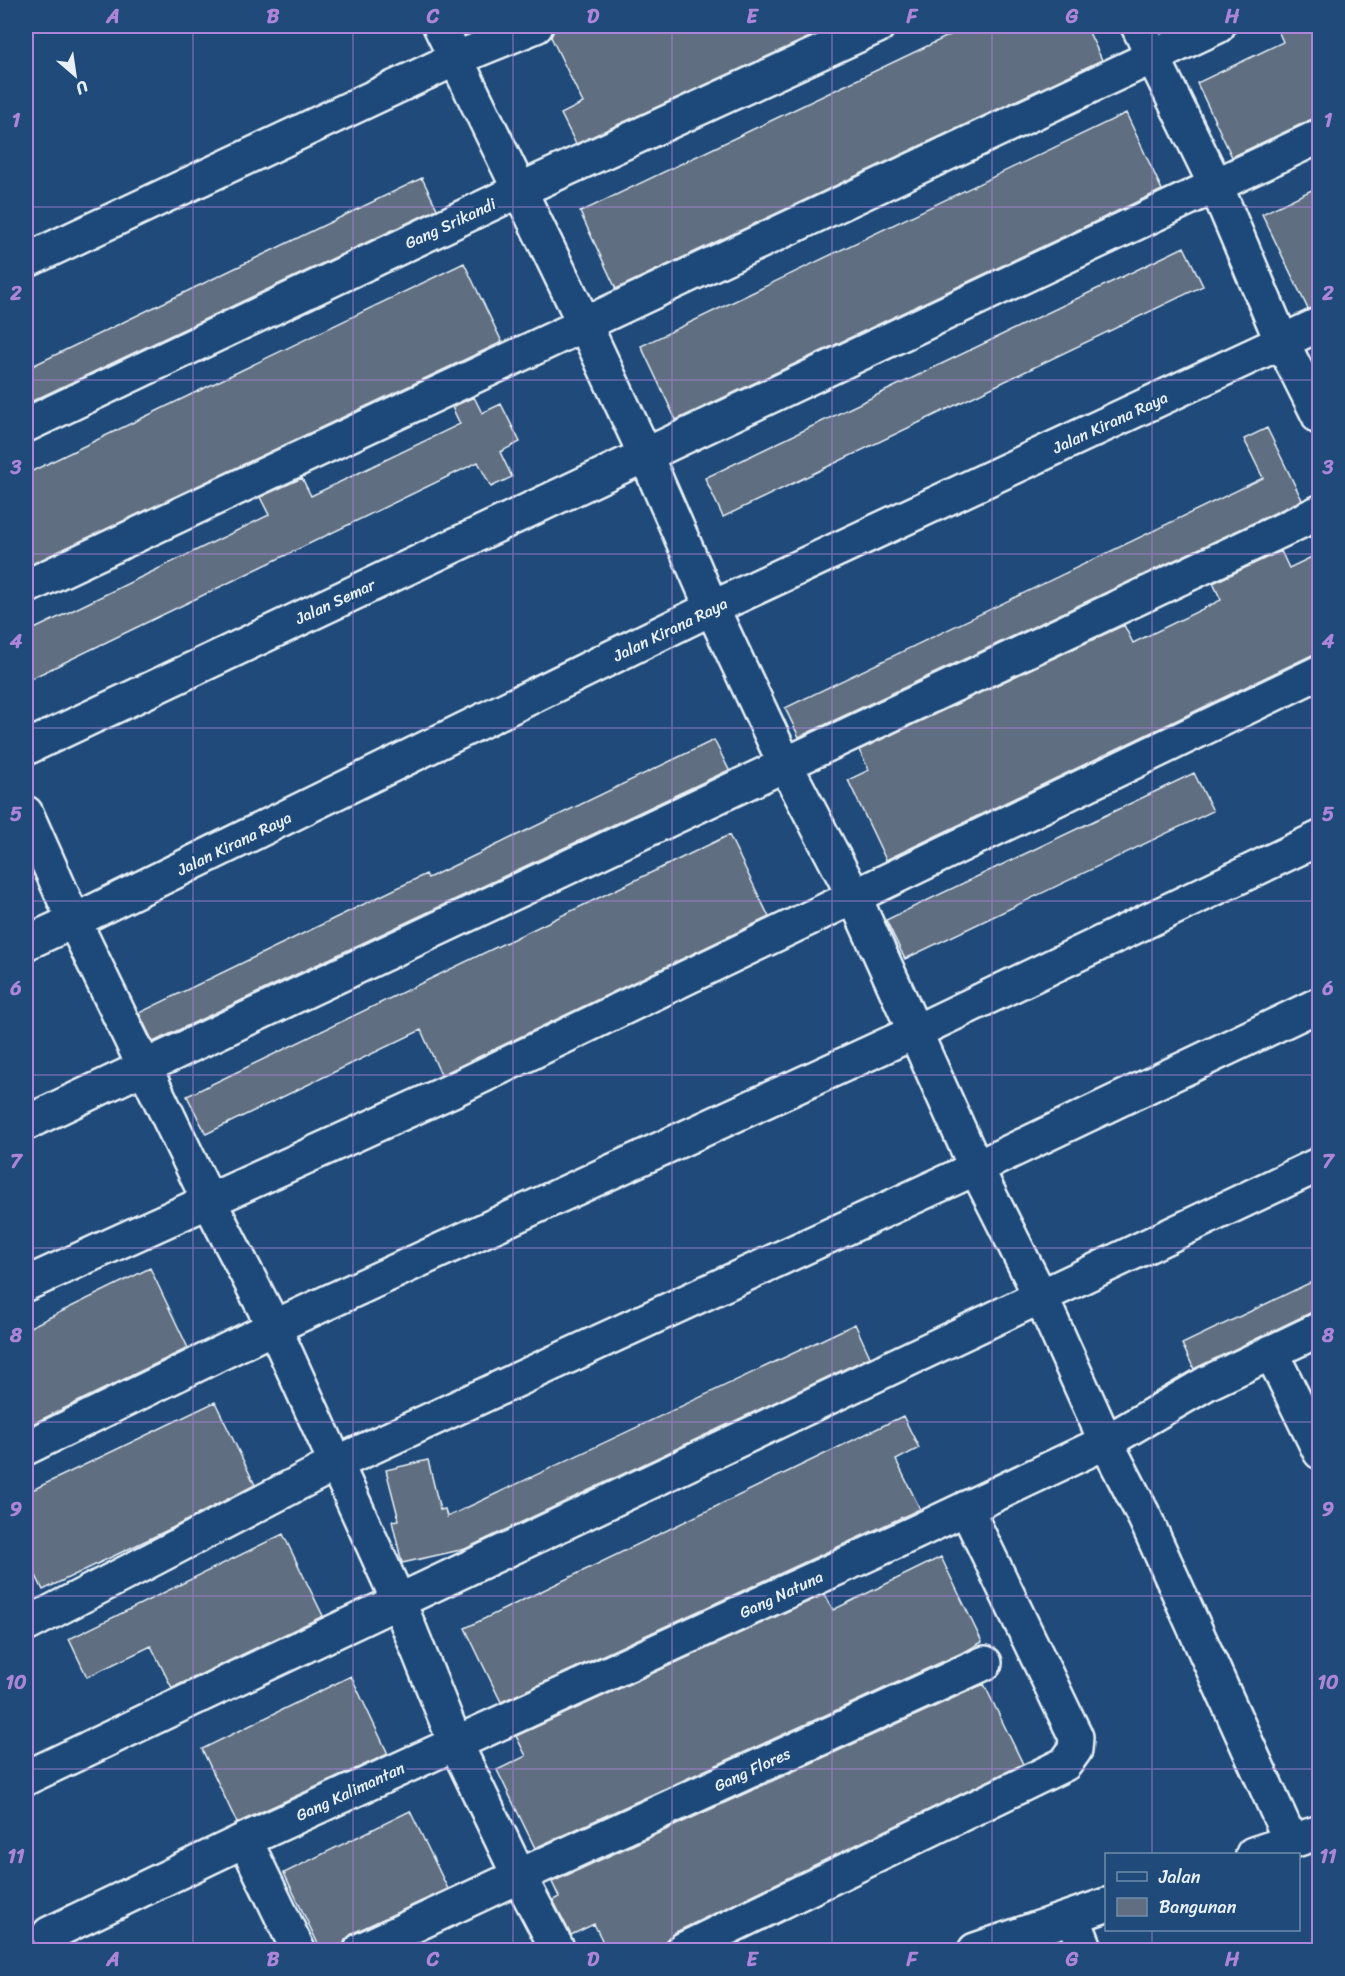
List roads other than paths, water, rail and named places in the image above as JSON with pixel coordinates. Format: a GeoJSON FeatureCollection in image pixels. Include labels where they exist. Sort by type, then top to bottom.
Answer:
{"type":"FeatureCollection","features":[{"type":"Feature","properties":{"kind":"street"},"geometry":{"type":"LineString","coordinates":[[440,26],[584,323],[785,764],[854,896],[976,1168],[1041,1297],[1149,1528],[1305,1837],[1256,1853]]}},
{"type":"Feature","properties":{"kind":"street"},"geometry":{"type":"LineString","coordinates":[[26,261],[455,59],[536,26]]}},
{"type":"Feature","properties":{"kind":"street","name":"Gang Srikandi"},"geometry":{"type":"LineString","coordinates":[[26,425],[520,190],[878,26]]}},
{"type":"Feature","properties":{"kind":"street"},"geometry":{"type":"LineString","coordinates":[[1138,26],[1216,186],[1282,342],[1320,418]]}},
{"type":"Feature","properties":{"kind":"street"},"geometry":{"type":"LineString","coordinates":[[26,587],[1218,26]]}},
{"type":"Feature","properties":{"kind":"street","name":"Jalan Semar"},"geometry":{"type":"LineString","coordinates":[[26,748],[1320,136]]}},
{"type":"Feature","properties":{"kind":"street","name":"Jalan Kirana Raya"},"geometry":{"type":"LineString","coordinates":[[26,943],[712,608],[1320,324]]}},
{"type":"Feature","properties":{"kind":"street"},"geometry":{"type":"LineString","coordinates":[[26,1123],[1320,512]]}},
{"type":"Feature","properties":{"kind":"street"},"geometry":{"type":"LineString","coordinates":[[26,1284],[208,1199],[454,1089],[1320,672]]}},
{"type":"Feature","properties":{"kind":"street"},"geometry":{"type":"LineString","coordinates":[[26,813],[74,921],[208,1199],[274,1327],[398,1600],[455,1742],[519,1876],[558,1950]]}},
{"type":"Feature","properties":{"kind":"street"},"geometry":{"type":"LineString","coordinates":[[26,1448],[274,1327],[915,1032],[1320,838]]}},
{"type":"Feature","properties":{"kind":"street"},"geometry":{"type":"LineString","coordinates":[[26,1625],[337,1463],[976,1168],[1320,1004]]}},
{"type":"Feature","properties":{"kind":"street"},"geometry":{"type":"LineString","coordinates":[[26,1778],[1320,1164]]}},
{"type":"Feature","properties":{"kind":"street","name":"Gang Natuna"},"geometry":{"type":"LineString","coordinates":[[455,1742],[914,1533],[1107,1442],[1207,1383],[1320,1329]]}},
{"type":"Feature","properties":{"kind":"street"},"geometry":{"type":"LineString","coordinates":[[1271,1352],[1320,1452]]}},
{"type":"Feature","properties":{"kind":"street"},"geometry":{"type":"LineString","coordinates":[[682,1950],[1065,1764],[1075,1750],[1076,1737],[966,1508]]}},
{"type":"Feature","properties":{"kind":"street","name":"Gang Flores"},"geometry":{"type":"LineString","coordinates":[[361,1950],[985,1663]]}},
{"type":"Feature","properties":{"kind":"street","name":"Gang Kalimantan"},"geometry":{"type":"LineString","coordinates":[[49,1934],[455,1742]]}},
{"type":"Feature","properties":{"kind":"street"},"geometry":{"type":"LineString","coordinates":[[245,1840],[298,1950]]}},
{"type":"Feature","properties":{"kind":"street"},"geometry":{"type":"LineString","coordinates":[[975,1950],[1105,1906]]}},
{"type":"Feature","properties":{"kind":"street"},"geometry":{"type":"LineString","coordinates":[[1072,1917],[1086,1950]]}}]}
